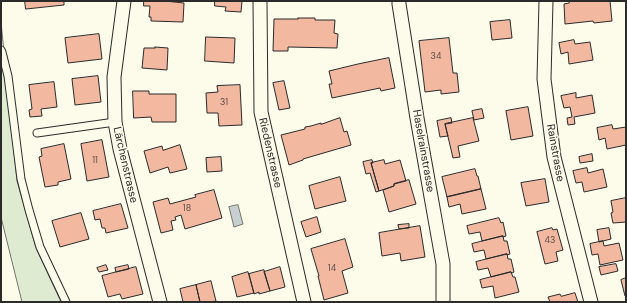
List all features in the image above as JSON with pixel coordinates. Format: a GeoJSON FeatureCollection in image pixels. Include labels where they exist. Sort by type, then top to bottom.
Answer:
{"type":"FeatureCollection","features":[{"type":"Feature","properties":{"kind":"street","name":"Lärchenstrasse"},"geometry":{"type":"LineString","coordinates":[[124,1],[114,77],[115,122],[120,149],[160,302]]}},
{"type":"Feature","properties":{"kind":"street","name":"Riedenstrasse"},"geometry":{"type":"LineString","coordinates":[[260,1],[261,112],[304,302]]}},
{"type":"Feature","properties":{"kind":"street","name":"Haselrainstrasse"},"geometry":{"type":"LineString","coordinates":[[399,1],[417,118],[444,264],[443,302]]}},
{"type":"Feature","properties":{"kind":"street","name":"Rainstrasse"},"geometry":{"type":"LineString","coordinates":[[546,1],[544,78],[554,157],[591,302]]}},
{"type":"Feature","properties":{"kind":"lane"},"geometry":{"type":"LineString","coordinates":[[1,50],[8,76],[21,180],[40,247],[66,302]]}},
{"type":"Feature","properties":{"kind":"lane"},"geometry":{"type":"LineString","coordinates":[[37,133],[115,122]]}},
{"type":"Feature","properties":{"kind":"green space"},"geometry":{"type":"Polygon","coordinates":[[[1,22],[17,181],[36,248],[61,302],[22,302],[1,217],[1,22]]]}},
{"type":"Feature","properties":{"kind":"shaded area"},"geometry":{"type":"Polygon","coordinates":[[[238,205],[243,224],[234,227],[229,207],[238,205]]]}},
{"type":"Feature","properties":{"kind":"building"},"geometry":{"type":"Polygon","coordinates":[[[25,1],[64,1],[64,5],[26,9],[25,1]]]}},
{"type":"Feature","properties":{"kind":"building"},"geometry":{"type":"Polygon","coordinates":[[[144,1],[184,3],[183,22],[151,21],[151,17],[149,17],[150,6],[144,6],[144,1]]]}},
{"type":"Feature","properties":{"kind":"building"},"geometry":{"type":"Polygon","coordinates":[[[215,1],[242,1],[241,12],[225,11],[226,7],[215,6],[215,1]]]}},
{"type":"Feature","properties":{"kind":"building"},"geometry":{"type":"Polygon","coordinates":[[[569,1],[610,1],[612,21],[594,23],[593,21],[565,24],[564,4],[569,3],[569,1]]]}},
{"type":"Feature","properties":{"kind":"building"},"geometry":{"type":"Polygon","coordinates":[[[298,18],[335,20],[334,33],[338,34],[337,48],[288,47],[288,51],[273,51],[274,19],[298,18]]]}},
{"type":"Feature","properties":{"kind":"building"},"geometry":{"type":"Polygon","coordinates":[[[510,20],[512,38],[492,40],[490,22],[510,20]]]}},
{"type":"Feature","properties":{"kind":"building"},"geometry":{"type":"Polygon","coordinates":[[[99,34],[102,59],[68,63],[65,38],[99,34]]]}},
{"type":"Feature","properties":{"kind":"building"},"geometry":{"type":"Polygon","coordinates":[[[206,37],[235,38],[234,63],[205,61],[206,37]]]}},
{"type":"Feature","properties":{"kind":"building"},"geometry":{"type":"Polygon","coordinates":[[[449,38],[453,73],[457,73],[459,92],[441,94],[441,90],[425,92],[419,41],[449,38]]]}},
{"type":"Feature","properties":{"kind":"building"},"geometry":{"type":"Polygon","coordinates":[[[574,40],[575,44],[590,42],[593,60],[569,64],[568,52],[561,54],[559,43],[574,40]]]}},
{"type":"Feature","properties":{"kind":"building"},"geometry":{"type":"Polygon","coordinates":[[[144,48],[168,48],[167,70],[142,68],[144,48]]]}},
{"type":"Feature","properties":{"kind":"building"},"geometry":{"type":"Polygon","coordinates":[[[389,58],[395,88],[381,91],[380,88],[332,98],[329,84],[332,84],[329,71],[389,58]]]}},
{"type":"Feature","properties":{"kind":"building"},"geometry":{"type":"Polygon","coordinates":[[[98,76],[101,102],[75,105],[72,79],[98,76]]]}},
{"type":"Feature","properties":{"kind":"building"},"geometry":{"type":"Polygon","coordinates":[[[284,81],[290,108],[279,110],[273,83],[284,81]]]}},
{"type":"Feature","properties":{"kind":"building"},"geometry":{"type":"Polygon","coordinates":[[[54,82],[57,107],[41,109],[42,116],[30,117],[29,110],[32,109],[29,85],[54,82]]]}},
{"type":"Feature","properties":{"kind":"building"},"geometry":{"type":"Polygon","coordinates":[[[240,85],[242,125],[219,126],[218,113],[207,113],[206,93],[218,92],[217,86],[240,85]]]}},
{"type":"Feature","properties":{"kind":"building"},"geometry":{"type":"Polygon","coordinates":[[[133,91],[149,91],[149,94],[176,94],[176,122],[152,122],[151,117],[134,118],[133,91]]]}},
{"type":"Feature","properties":{"kind":"building"},"geometry":{"type":"Polygon","coordinates":[[[576,93],[576,98],[592,95],[595,113],[574,117],[575,124],[568,125],[567,118],[572,117],[570,107],[564,108],[561,96],[576,93]]]}},
{"type":"Feature","properties":{"kind":"building"},"geometry":{"type":"Polygon","coordinates":[[[528,107],[533,136],[511,140],[506,111],[528,107]]]}},
{"type":"Feature","properties":{"kind":"building"},"geometry":{"type":"Polygon","coordinates":[[[482,109],[484,118],[474,120],[472,111],[482,109]]]}},
{"type":"Feature","properties":{"kind":"building"},"geometry":{"type":"Polygon","coordinates":[[[340,118],[344,132],[347,131],[351,145],[303,159],[289,165],[281,135],[340,118]]]}},
{"type":"Feature","properties":{"kind":"building"},"geometry":{"type":"Polygon","coordinates":[[[451,118],[452,123],[445,124],[448,136],[440,137],[437,121],[451,118]]]}},
{"type":"Feature","properties":{"kind":"building"},"geometry":{"type":"Polygon","coordinates":[[[473,118],[479,141],[458,146],[460,157],[453,158],[445,124],[473,118]]]}},
{"type":"Feature","properties":{"kind":"building"},"geometry":{"type":"Polygon","coordinates":[[[612,125],[613,129],[626,127],[626,145],[607,149],[605,138],[599,140],[597,128],[612,125]]]}},
{"type":"Feature","properties":{"kind":"building"},"geometry":{"type":"Polygon","coordinates":[[[102,140],[109,177],[87,181],[81,144],[102,140]]]}},
{"type":"Feature","properties":{"kind":"building"},"geometry":{"type":"Polygon","coordinates":[[[64,144],[71,179],[58,182],[58,185],[45,187],[39,157],[42,156],[41,149],[64,144]]]}},
{"type":"Feature","properties":{"kind":"building"},"geometry":{"type":"Polygon","coordinates":[[[180,145],[187,169],[170,173],[168,167],[150,173],[144,151],[162,146],[163,150],[180,145]]]}},
{"type":"Feature","properties":{"kind":"building"},"geometry":{"type":"Polygon","coordinates":[[[592,154],[593,161],[580,163],[579,157],[592,154]]]}},
{"type":"Feature","properties":{"kind":"building"},"geometry":{"type":"Polygon","coordinates":[[[221,157],[222,171],[207,172],[206,158],[221,157]]]}},
{"type":"Feature","properties":{"kind":"building"},"geometry":{"type":"Polygon","coordinates":[[[372,160],[373,163],[371,163],[379,191],[376,192],[370,173],[366,174],[363,162],[372,160]]]}},
{"type":"Feature","properties":{"kind":"building"},"geometry":{"type":"Polygon","coordinates":[[[384,160],[385,164],[400,160],[406,181],[394,184],[394,186],[379,191],[371,163],[384,160]]]}},
{"type":"Feature","properties":{"kind":"building"},"geometry":{"type":"Polygon","coordinates":[[[587,168],[588,173],[603,169],[607,187],[584,192],[582,182],[576,183],[573,171],[587,168]]]}},
{"type":"Feature","properties":{"kind":"building"},"geometry":{"type":"Polygon","coordinates":[[[475,169],[481,189],[447,197],[442,177],[475,169]]]}},
{"type":"Feature","properties":{"kind":"building"},"geometry":{"type":"Polygon","coordinates":[[[340,177],[346,201],[315,209],[309,186],[340,177]]]}},
{"type":"Feature","properties":{"kind":"building"},"geometry":{"type":"Polygon","coordinates":[[[545,179],[549,202],[526,206],[521,183],[545,179]]]}},
{"type":"Feature","properties":{"kind":"building"},"geometry":{"type":"Polygon","coordinates":[[[409,180],[416,204],[389,212],[383,190],[394,186],[394,184],[409,180]]]}},
{"type":"Feature","properties":{"kind":"building"},"geometry":{"type":"Polygon","coordinates":[[[481,189],[486,209],[462,214],[460,204],[449,207],[447,197],[481,189]]]}},
{"type":"Feature","properties":{"kind":"building"},"geometry":{"type":"Polygon","coordinates":[[[214,190],[222,218],[185,229],[181,215],[175,217],[176,220],[171,221],[173,230],[161,233],[153,202],[168,198],[170,204],[196,197],[195,195],[214,190]]]}},
{"type":"Feature","properties":{"kind":"building"},"geometry":{"type":"Polygon","coordinates":[[[626,198],[626,222],[613,223],[611,201],[626,198]]]}},
{"type":"Feature","properties":{"kind":"building"},"geometry":{"type":"Polygon","coordinates":[[[121,204],[128,228],[106,233],[105,228],[102,228],[100,219],[95,220],[93,211],[121,204]]]}},
{"type":"Feature","properties":{"kind":"building"},"geometry":{"type":"Polygon","coordinates":[[[81,213],[89,239],[60,247],[52,221],[81,213]]]}},
{"type":"Feature","properties":{"kind":"building"},"geometry":{"type":"Polygon","coordinates":[[[317,217],[321,232],[306,237],[301,222],[317,217]]]}},
{"type":"Feature","properties":{"kind":"building"},"geometry":{"type":"Polygon","coordinates":[[[499,218],[501,223],[503,222],[506,236],[482,241],[480,232],[469,234],[467,226],[499,218]]]}},
{"type":"Feature","properties":{"kind":"building"},"geometry":{"type":"Polygon","coordinates":[[[409,224],[409,228],[399,229],[398,225],[409,224]]]}},
{"type":"Feature","properties":{"kind":"building"},"geometry":{"type":"Polygon","coordinates":[[[420,226],[425,257],[401,261],[400,253],[382,256],[379,233],[420,226]]]}},
{"type":"Feature","properties":{"kind":"building"},"geometry":{"type":"Polygon","coordinates":[[[552,228],[553,230],[557,229],[563,250],[556,252],[558,261],[545,264],[537,232],[552,228]]]}},
{"type":"Feature","properties":{"kind":"building"},"geometry":{"type":"Polygon","coordinates":[[[609,228],[611,239],[599,242],[597,230],[609,228]]]}},
{"type":"Feature","properties":{"kind":"building"},"geometry":{"type":"Polygon","coordinates":[[[503,236],[504,241],[507,241],[510,254],[486,259],[484,250],[474,252],[472,244],[503,236]]]}},
{"type":"Feature","properties":{"kind":"building"},"geometry":{"type":"Polygon","coordinates":[[[345,239],[353,267],[342,271],[348,293],[324,300],[311,249],[345,239]]]}},
{"type":"Feature","properties":{"kind":"building"},"geometry":{"type":"Polygon","coordinates":[[[603,241],[604,246],[619,243],[623,260],[600,265],[598,254],[592,255],[590,244],[603,241]]]}},
{"type":"Feature","properties":{"kind":"building"},"geometry":{"type":"Polygon","coordinates":[[[507,254],[508,259],[511,259],[514,272],[491,277],[488,268],[478,270],[476,262],[507,254]]]}},
{"type":"Feature","properties":{"kind":"building"},"geometry":{"type":"Polygon","coordinates":[[[616,264],[618,271],[601,275],[599,267],[616,264]]]}},
{"type":"Feature","properties":{"kind":"building"},"geometry":{"type":"Polygon","coordinates":[[[106,265],[108,270],[99,272],[97,268],[106,265]]]}},
{"type":"Feature","properties":{"kind":"building"},"geometry":{"type":"Polygon","coordinates":[[[128,265],[129,269],[116,272],[115,268],[128,265]]]}},
{"type":"Feature","properties":{"kind":"building"},"geometry":{"type":"Polygon","coordinates":[[[136,267],[143,294],[122,299],[120,294],[108,297],[102,276],[136,267]]]}},
{"type":"Feature","properties":{"kind":"building"},"geometry":{"type":"Polygon","coordinates":[[[280,267],[285,287],[270,291],[264,272],[280,267]]]}},
{"type":"Feature","properties":{"kind":"building"},"geometry":{"type":"Polygon","coordinates":[[[264,270],[270,291],[254,294],[249,274],[264,270]]]}},
{"type":"Feature","properties":{"kind":"building"},"geometry":{"type":"Polygon","coordinates":[[[248,272],[254,293],[237,297],[232,277],[248,272]]]}},
{"type":"Feature","properties":{"kind":"building"},"geometry":{"type":"Polygon","coordinates":[[[511,272],[513,277],[515,277],[519,292],[495,298],[493,286],[482,288],[480,280],[511,272]]]}},
{"type":"Feature","properties":{"kind":"building"},"geometry":{"type":"Polygon","coordinates":[[[626,278],[626,296],[625,296],[621,280],[626,278]]]}},
{"type":"Feature","properties":{"kind":"building"},"geometry":{"type":"Polygon","coordinates":[[[211,281],[216,301],[200,302],[196,285],[211,281]]]}},
{"type":"Feature","properties":{"kind":"building"},"geometry":{"type":"Polygon","coordinates":[[[196,285],[200,302],[183,302],[180,289],[196,285]]]}},
{"type":"Feature","properties":{"kind":"building"},"geometry":{"type":"Polygon","coordinates":[[[575,293],[578,302],[550,302],[548,297],[560,294],[561,296],[575,293]]]}}]}
